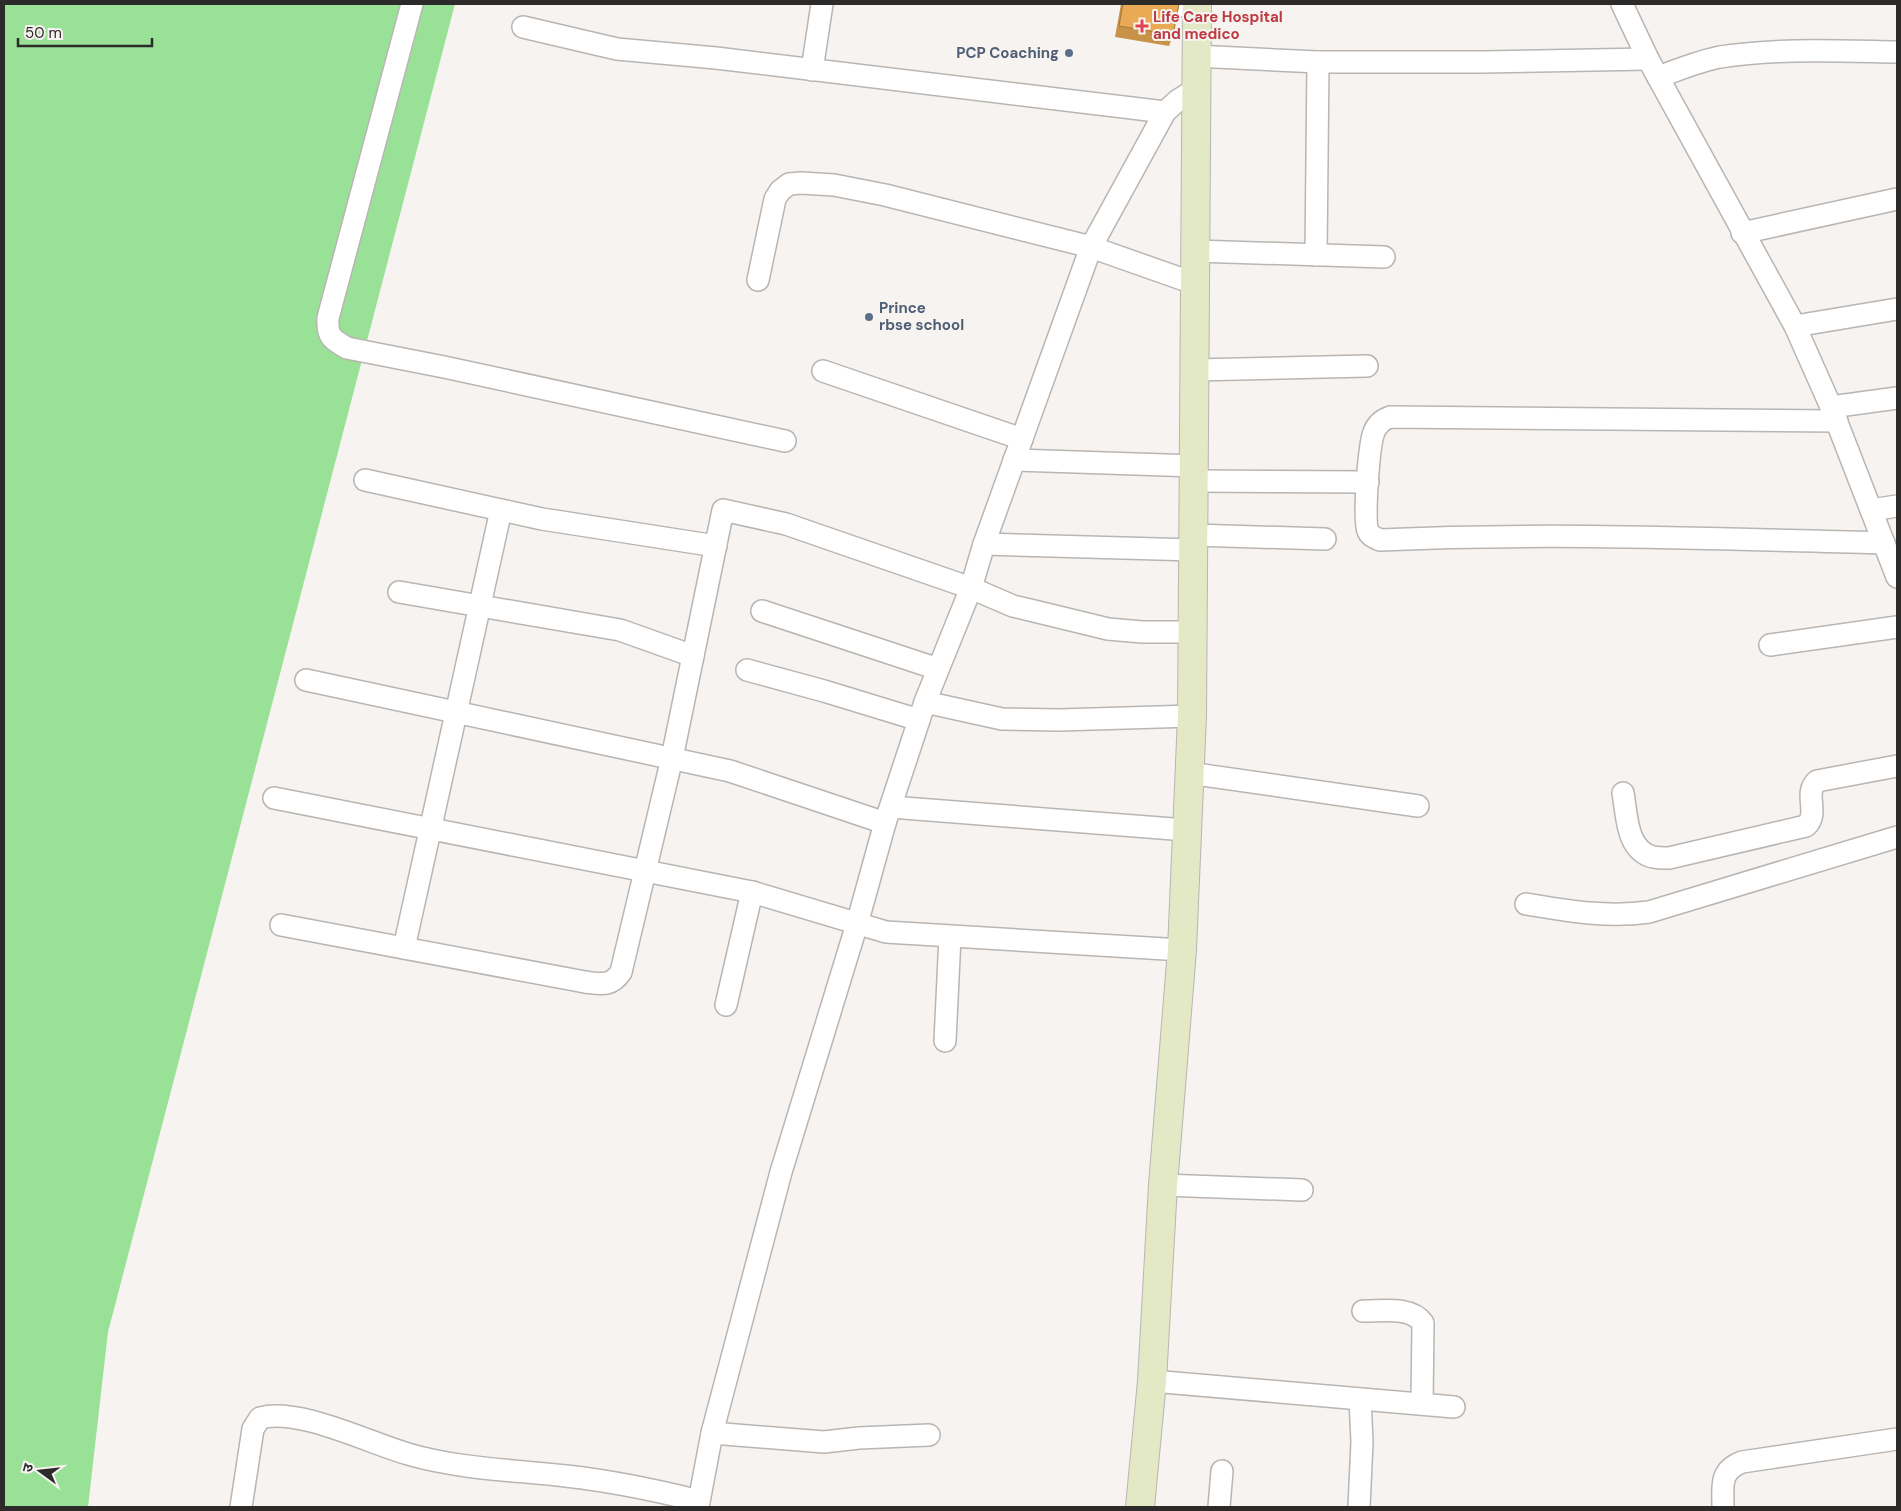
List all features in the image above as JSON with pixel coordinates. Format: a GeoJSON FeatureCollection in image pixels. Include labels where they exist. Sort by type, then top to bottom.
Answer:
{"type":"FeatureCollection","features":[{"type":"Feature","properties":{"kind":"street"},"geometry":{"type":"LineString","coordinates":[[412,4],[328,318],[328,331],[334,341],[347,348],[785,440]]}},
{"type":"Feature","properties":{"kind":"street"},"geometry":{"type":"LineString","coordinates":[[812,70],[822,4]]}},
{"type":"Feature","properties":{"kind":"street"},"geometry":{"type":"LineString","coordinates":[[1140,1507],[1152,1381],[1163,1185],[1182,950],[1192,716],[1195,474],[1196,5],[1164,4]]}},
{"type":"Feature","properties":{"kind":"street"},"geometry":{"type":"LineString","coordinates":[[1622,4],[1653,68],[1795,326],[1834,414],[1897,577]]}},
{"type":"Feature","properties":{"kind":"street"},"geometry":{"type":"LineString","coordinates":[[523,27],[617,49],[716,58],[1165,112]]}},
{"type":"Feature","properties":{"kind":"street"},"geometry":{"type":"LineString","coordinates":[[1195,56],[1318,62],[1484,62],[1653,68],[1695,64],[1720,57],[1791,51],[1897,52]]}},
{"type":"Feature","properties":{"kind":"street"},"geometry":{"type":"LineString","coordinates":[[1316,254],[1318,62]]}},
{"type":"Feature","properties":{"kind":"street"},"geometry":{"type":"LineString","coordinates":[[241,1507],[253,1429],[260,1418],[270,1415],[286,1416],[340,1430],[388,1448],[428,1460],[602,1480],[645,1488],[699,1504],[712,1433],[781,1172],[857,924],[888,815],[922,711],[970,588],[984,544],[1091,247],[1165,112],[1177,101],[1196,89]]}},
{"type":"Feature","properties":{"kind":"street"},"geometry":{"type":"LineString","coordinates":[[758,280],[775,199],[780,191],[789,184],[834,185],[885,195],[1091,247],[1196,284]]}},
{"type":"Feature","properties":{"kind":"street"},"geometry":{"type":"LineString","coordinates":[[1742,232],[1897,199]]}},
{"type":"Feature","properties":{"kind":"street"},"geometry":{"type":"LineString","coordinates":[[1196,251],[1384,257]]}},
{"type":"Feature","properties":{"kind":"street"},"geometry":{"type":"LineString","coordinates":[[1795,326],[1897,309]]}},
{"type":"Feature","properties":{"kind":"street"},"geometry":{"type":"LineString","coordinates":[[1195,370],[1367,366]]}},
{"type":"Feature","properties":{"kind":"street"},"geometry":{"type":"LineString","coordinates":[[823,371],[1022,439]]}},
{"type":"Feature","properties":{"kind":"street"},"geometry":{"type":"LineString","coordinates":[[1884,542],[1558,536],[1380,540],[1371,536],[1366,528],[1368,482],[1373,433],[1380,421],[1390,417],[1834,414],[1897,398]]}},
{"type":"Feature","properties":{"kind":"street"},"geometry":{"type":"LineString","coordinates":[[1014,460],[1195,474],[1368,482]]}},
{"type":"Feature","properties":{"kind":"street"},"geometry":{"type":"LineString","coordinates":[[365,480],[586,527],[716,546]]}},
{"type":"Feature","properties":{"kind":"street"},"geometry":{"type":"LineString","coordinates":[[1871,510],[1897,506]]}},
{"type":"Feature","properties":{"kind":"street"},"geometry":{"type":"LineString","coordinates":[[404,948],[501,510]]}},
{"type":"Feature","properties":{"kind":"street"},"geometry":{"type":"LineString","coordinates":[[281,925],[585,982],[609,983],[616,980],[621,972],[672,758],[723,510],[786,524],[970,588],[1013,606],[1108,629],[1142,632],[1193,632]]}},
{"type":"Feature","properties":{"kind":"street"},"geometry":{"type":"LineString","coordinates":[[984,544],[1194,543],[1325,539]]}},
{"type":"Feature","properties":{"kind":"street"},"geometry":{"type":"LineString","coordinates":[[399,592],[620,630],[693,656]]}},
{"type":"Feature","properties":{"kind":"street"},"geometry":{"type":"LineString","coordinates":[[762,611],[938,669]]}},
{"type":"Feature","properties":{"kind":"street"},"geometry":{"type":"LineString","coordinates":[[1770,644],[1897,628]]}},
{"type":"Feature","properties":{"kind":"street"},"geometry":{"type":"LineString","coordinates":[[747,670],[824,691],[922,711],[1002,719],[1059,720],[1192,716]]}},
{"type":"Feature","properties":{"kind":"street"},"geometry":{"type":"LineString","coordinates":[[306,680],[672,758],[754,778],[888,815],[1186,830]]}},
{"type":"Feature","properties":{"kind":"street"},"geometry":{"type":"LineString","coordinates":[[1623,793],[1630,834],[1638,848],[1652,857],[1669,858],[1806,826],[1811,821],[1811,786],[1817,781],[1897,766]]}},
{"type":"Feature","properties":{"kind":"street"},"geometry":{"type":"LineString","coordinates":[[1189,773],[1418,806]]}},
{"type":"Feature","properties":{"kind":"street"},"geometry":{"type":"LineString","coordinates":[[274,798],[752,892],[886,932],[1182,950]]}},
{"type":"Feature","properties":{"kind":"street"},"geometry":{"type":"LineString","coordinates":[[1526,904],[1599,914],[1631,915],[1649,912],[1897,837]]}},
{"type":"Feature","properties":{"kind":"street"},"geometry":{"type":"LineString","coordinates":[[726,1005],[752,892]]}},
{"type":"Feature","properties":{"kind":"street"},"geometry":{"type":"LineString","coordinates":[[945,1041],[950,937]]}},
{"type":"Feature","properties":{"kind":"street"},"geometry":{"type":"LineString","coordinates":[[1163,1185],[1302,1190]]}},
{"type":"Feature","properties":{"kind":"street"},"geometry":{"type":"LineString","coordinates":[[1364,1310],[1409,1312],[1418,1316],[1423,1323],[1422,1404]]}},
{"type":"Feature","properties":{"kind":"street"},"geometry":{"type":"LineString","coordinates":[[1152,1381],[1454,1407]]}},
{"type":"Feature","properties":{"kind":"street"},"geometry":{"type":"LineString","coordinates":[[1359,1507],[1362,1442],[1360,1399]]}},
{"type":"Feature","properties":{"kind":"street"},"geometry":{"type":"LineString","coordinates":[[712,1433],[824,1442],[859,1438],[929,1436]]}},
{"type":"Feature","properties":{"kind":"street"},"geometry":{"type":"LineString","coordinates":[[1723,1507],[1723,1484],[1726,1472],[1742,1462],[1897,1440]]}},
{"type":"Feature","properties":{"kind":"street"},"geometry":{"type":"LineString","coordinates":[[1219,1507],[1222,1471]]}},
{"type":"Feature","properties":{"kind":"green space"},"geometry":{"type":"Polygon","coordinates":[[[4,4],[455,4],[108,1332],[88,1507],[4,1507],[4,4]]]}},
{"type":"Feature","properties":{"kind":"building"},"geometry":{"type":"Polygon","coordinates":[[[1123,4],[1179,4],[1173,35],[1119,26],[1123,4]]]}},
{"type":"Feature","properties":{"kind":"place","name":"Life Care Hospital and medico"},"geometry":{"type":"Point","coordinates":[1142,26]}},
{"type":"Feature","properties":{"kind":"place","name":"PCP Coaching"},"geometry":{"type":"Point","coordinates":[1069,53]}},
{"type":"Feature","properties":{"kind":"place","name":"Prince rbse school"},"geometry":{"type":"Point","coordinates":[869,317]}}]}
